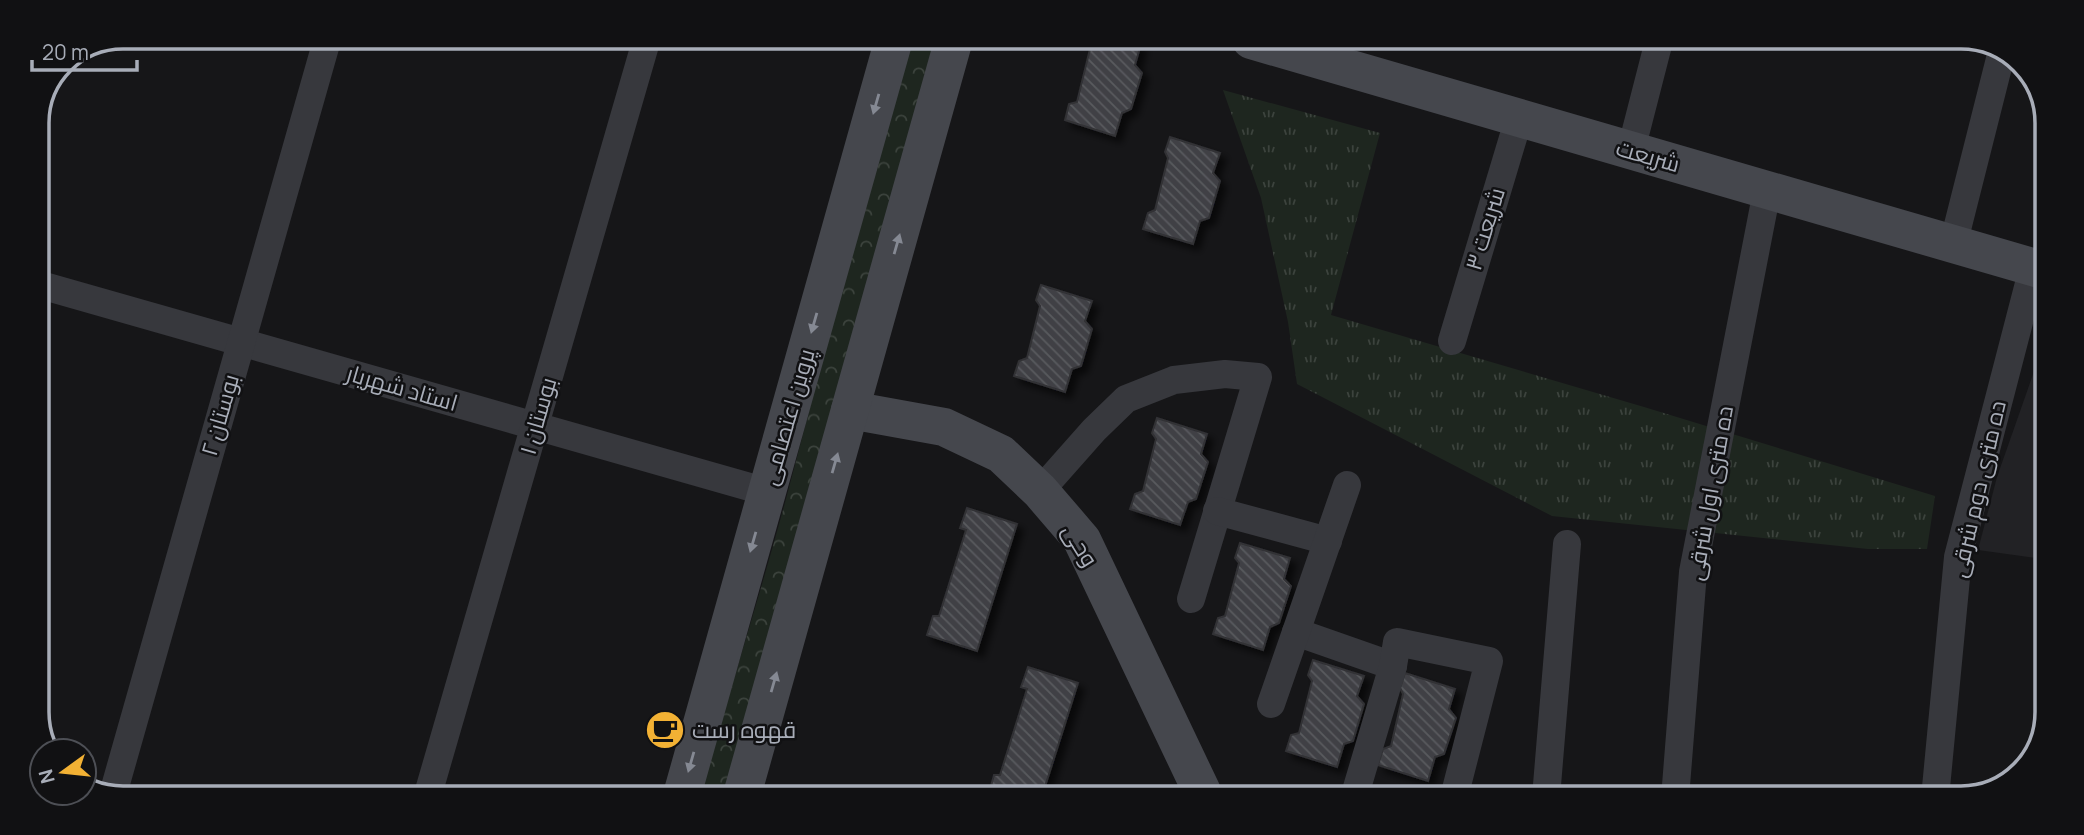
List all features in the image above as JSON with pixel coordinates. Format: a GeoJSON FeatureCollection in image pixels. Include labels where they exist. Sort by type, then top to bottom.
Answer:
{"type":"FeatureCollection","features":[{"type":"Feature","properties":{"kind":"main road","name":"پروین اعتصامی"},"geometry":{"type":"LineString","coordinates":[[685,786],[891,49]]}},
{"type":"Feature","properties":{"kind":"main road"},"geometry":{"type":"LineString","coordinates":[[745,786],[951,49]]}},
{"type":"Feature","properties":{"kind":"main road","name":"شریعت"},"geometry":{"type":"LineString","coordinates":[[1327,50],[1519,118],[2035,269]]}},
{"type":"Feature","properties":{"kind":"main road","name":"وحی"},"geometry":{"type":"LineString","coordinates":[[850,410],[944,427],[1001,454],[1040,491],[1082,540],[1199,786]]}},
{"type":"Feature","properties":{"kind":"street","name":"بوستان ۲"},"geometry":{"type":"LineString","coordinates":[[115,785],[325,49]]}},
{"type":"Feature","properties":{"kind":"street","name":"بوستان ۱"},"geometry":{"type":"LineString","coordinates":[[430,786],[644,49]]}},
{"type":"Feature","properties":{"kind":"street"},"geometry":{"type":"LineString","coordinates":[[1631,150],[1657,49]]}},
{"type":"Feature","properties":{"kind":"street"},"geometry":{"type":"LineString","coordinates":[[1953,245],[2000,60]]}},
{"type":"Feature","properties":{"kind":"street","name":"شریعت ۳"},"geometry":{"type":"LineString","coordinates":[[1452,341],[1519,118]]}},
{"type":"Feature","properties":{"kind":"street","name":"ده متری اول شرقی"},"geometry":{"type":"LineString","coordinates":[[1676,786],[1693,572],[1767,191]]}},
{"type":"Feature","properties":{"kind":"street","name":"استاد شهریار"},"geometry":{"type":"LineString","coordinates":[[49,287],[767,492]]}},
{"type":"Feature","properties":{"kind":"street","name":"ده متری دوم شرقی"},"geometry":{"type":"LineString","coordinates":[[1937,786],[1958,557],[2035,288]]}},
{"type":"Feature","properties":{"kind":"street"},"geometry":{"type":"LineString","coordinates":[[1040,491],[1126,398],[1174,380],[1225,373],[1258,377],[1191,599]]}},
{"type":"Feature","properties":{"kind":"street"},"geometry":{"type":"LineString","coordinates":[[1272,704],[1347,485]]}},
{"type":"Feature","properties":{"kind":"street"},"geometry":{"type":"LineString","coordinates":[[1217,511],[1328,541]]}},
{"type":"Feature","properties":{"kind":"street"},"geometry":{"type":"LineString","coordinates":[[1547,786],[1567,544]]}},
{"type":"Feature","properties":{"kind":"street"},"geometry":{"type":"LineString","coordinates":[[1296,632],[1393,666]]}},
{"type":"Feature","properties":{"kind":"street"},"geometry":{"type":"LineString","coordinates":[[1357,786],[1393,666],[1397,642],[1489,661],[1457,786]]}},
{"type":"Feature","properties":{"kind":"shaded area"},"geometry":{"type":"Polygon","coordinates":[[[2035,369],[2035,558],[1978,550],[1997,477],[2035,369]]]}},
{"type":"Feature","properties":{"kind":"green space"},"geometry":{"type":"Polygon","coordinates":[[[910,49],[936,49],[728,786],[702,786],[776,536],[910,49]]]}},
{"type":"Feature","properties":{"kind":"green space"},"geometry":{"type":"Polygon","coordinates":[[[1223,90],[1380,133],[1331,315],[1935,496],[1927,549],[1868,549],[1552,516],[1297,384],[1288,322],[1261,198],[1223,90]]]}},
{"type":"Feature","properties":{"kind":"building"},"geometry":{"type":"Polygon","coordinates":[[[1090,49],[1140,49],[1135,65],[1142,73],[1131,109],[1122,113],[1115,136],[1065,120],[1069,104],[1077,102],[1090,49]]]}},
{"type":"Feature","properties":{"kind":"building"},"geometry":{"type":"Polygon","coordinates":[[[1170,137],[1220,153],[1213,173],[1220,181],[1209,218],[1200,221],[1193,244],[1143,229],[1148,213],[1155,210],[1168,158],[1165,152],[1170,137]]]}},
{"type":"Feature","properties":{"kind":"building"},"geometry":{"type":"Polygon","coordinates":[[[1041,285],[1092,301],[1085,321],[1092,329],[1081,366],[1072,369],[1065,392],[1014,376],[1019,361],[1027,358],[1040,306],[1036,300],[1041,285]]]}},
{"type":"Feature","properties":{"kind":"building"},"geometry":{"type":"Polygon","coordinates":[[[1157,418],[1207,434],[1201,454],[1208,462],[1196,499],[1188,502],[1180,525],[1130,509],[1135,494],[1143,491],[1156,439],[1152,433],[1157,418]]]}},
{"type":"Feature","properties":{"kind":"building"},"geometry":{"type":"Polygon","coordinates":[[[967,508],[1017,524],[977,651],[927,635],[933,616],[939,616],[966,530],[960,528],[967,508]]]}},
{"type":"Feature","properties":{"kind":"building"},"geometry":{"type":"Polygon","coordinates":[[[1240,543],[1290,558],[1284,579],[1291,586],[1279,623],[1270,627],[1263,650],[1213,634],[1218,618],[1225,616],[1239,563],[1235,558],[1240,543]]]}},
{"type":"Feature","properties":{"kind":"building"},"geometry":{"type":"Polygon","coordinates":[[[1313,660],[1364,676],[1357,696],[1364,704],[1353,741],[1344,744],[1337,767],[1286,751],[1291,735],[1299,733],[1312,681],[1308,675],[1313,660]]]}},
{"type":"Feature","properties":{"kind":"building"},"geometry":{"type":"Polygon","coordinates":[[[1028,667],[1078,683],[1045,786],[991,786],[994,775],[1000,775],[1027,689],[1021,687],[1028,667]]]}},
{"type":"Feature","properties":{"kind":"building"},"geometry":{"type":"Polygon","coordinates":[[[1405,673],[1455,689],[1449,709],[1456,718],[1444,754],[1435,757],[1428,781],[1378,765],[1383,749],[1391,746],[1405,673]]]}},
{"type":"Feature","properties":{"kind":"place","name":"قهوه رست"},"geometry":{"type":"Point","coordinates":[665,730]}}]}
